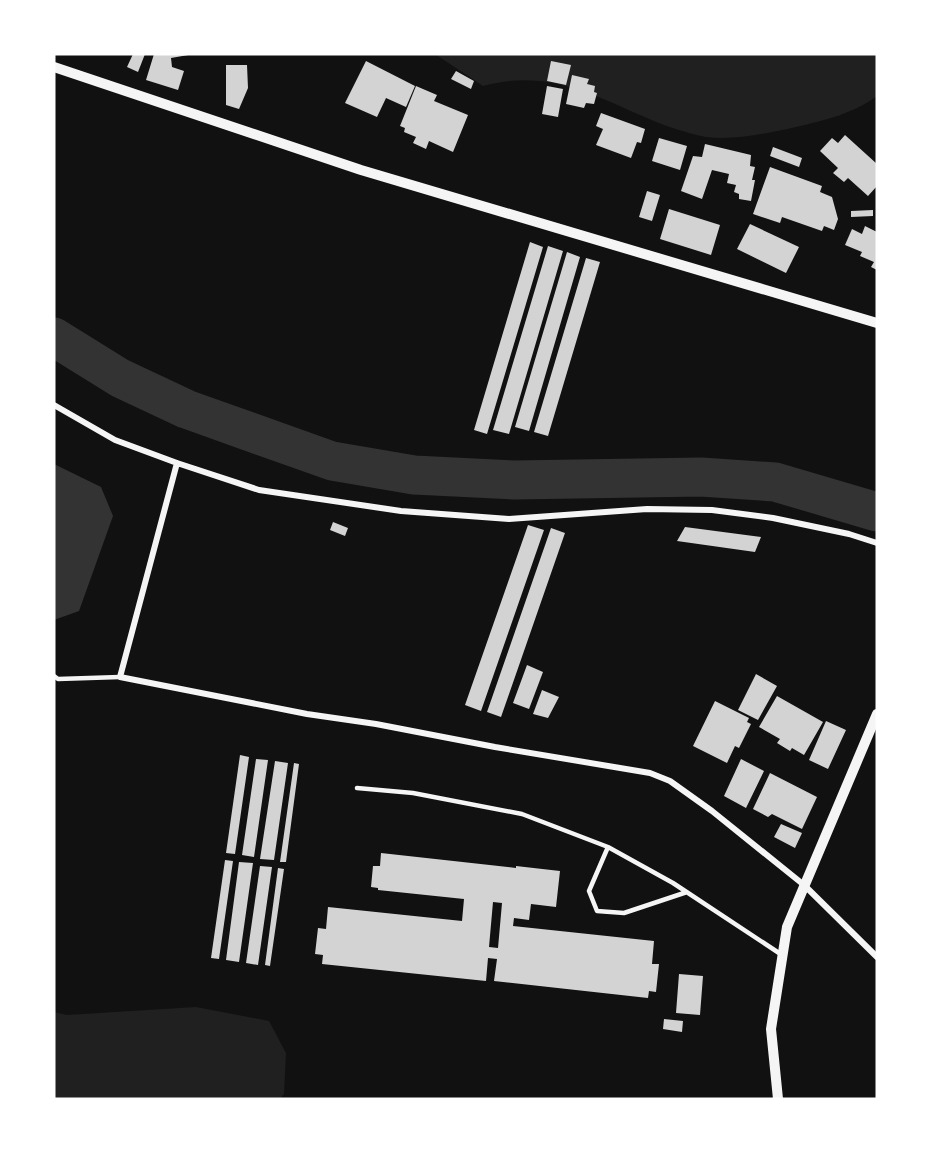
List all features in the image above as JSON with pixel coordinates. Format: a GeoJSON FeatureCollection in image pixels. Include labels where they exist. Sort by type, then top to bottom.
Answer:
{"type":"FeatureCollection","features":[{"type":"Feature","properties":{"kind":"street"},"geometry":{"type":"LineString","coordinates":[[54,67],[361,170],[877,324]]}},
{"type":"Feature","properties":{"kind":"street"},"geometry":{"type":"LineString","coordinates":[[54,405],[115,440],[259,490],[401,511],[510,519],[646,509],[712,510],[773,518],[849,534],[877,543]]}},
{"type":"Feature","properties":{"kind":"street"},"geometry":{"type":"LineString","coordinates":[[177,463],[120,677],[307,714],[376,724],[650,773],[670,781],[704,805],[804,885],[877,957]]}},
{"type":"Feature","properties":{"kind":"street"},"geometry":{"type":"LineString","coordinates":[[778,1099],[771,1029],[787,927],[877,714]]}},
{"type":"Feature","properties":{"kind":"lane"},"geometry":{"type":"LineString","coordinates":[[54,676],[58,679],[120,677]]}},
{"type":"Feature","properties":{"kind":"lane"},"geometry":{"type":"LineString","coordinates":[[357,788],[413,793],[522,814],[608,847],[687,892],[782,956]]}},
{"type":"Feature","properties":{"kind":"lane"},"geometry":{"type":"LineString","coordinates":[[608,847],[589,891],[597,911],[624,913],[687,892]]}},
{"type":"Feature","properties":{"kind":"shaded area"},"geometry":{"type":"Polygon","coordinates":[[[435,54],[877,54],[877,96],[848,112],[818,122],[748,136],[712,138],[673,128],[570,87],[543,81],[514,81],[483,86],[435,54]]]}},
{"type":"Feature","properties":{"kind":"shaded area"},"geometry":{"type":"Polygon","coordinates":[[[54,464],[101,487],[113,516],[79,611],[54,620],[54,464]]]}},
{"type":"Feature","properties":{"kind":"shaded area"},"geometry":{"type":"Polygon","coordinates":[[[196,1007],[269,1021],[286,1053],[284,1094],[280,1099],[54,1099],[54,1012],[67,1015],[196,1007]]]}},
{"type":"Feature","properties":{"kind":"building"},"geometry":{"type":"Polygon","coordinates":[[[133,54],[145,54],[138,72],[127,67],[133,54]]]}},
{"type":"Feature","properties":{"kind":"building"},"geometry":{"type":"Polygon","coordinates":[[[154,54],[194,54],[171,58],[172,67],[184,71],[178,90],[146,80],[154,54]]]}},
{"type":"Feature","properties":{"kind":"building"},"geometry":{"type":"Polygon","coordinates":[[[366,61],[415,86],[406,107],[386,98],[377,117],[345,103],[366,61]]]}},
{"type":"Feature","properties":{"kind":"building"},"geometry":{"type":"Polygon","coordinates":[[[551,61],[571,65],[566,85],[547,81],[551,61]]]}},
{"type":"Feature","properties":{"kind":"building"},"geometry":{"type":"Polygon","coordinates":[[[226,65],[247,65],[248,88],[239,109],[226,105],[226,65]]]}},
{"type":"Feature","properties":{"kind":"building"},"geometry":{"type":"Polygon","coordinates":[[[456,71],[474,81],[471,89],[451,79],[456,71]]]}},
{"type":"Feature","properties":{"kind":"building"},"geometry":{"type":"Polygon","coordinates":[[[572,75],[589,79],[587,84],[595,86],[594,92],[597,93],[594,104],[586,103],[584,108],[566,104],[572,75]]]}},
{"type":"Feature","properties":{"kind":"building"},"geometry":{"type":"Polygon","coordinates":[[[416,86],[437,95],[434,101],[468,115],[453,152],[429,141],[426,149],[413,143],[416,137],[404,132],[405,128],[400,126],[416,86]]]}},
{"type":"Feature","properties":{"kind":"building"},"geometry":{"type":"Polygon","coordinates":[[[547,86],[563,89],[558,117],[542,114],[547,86]]]}},
{"type":"Feature","properties":{"kind":"building"},"geometry":{"type":"Polygon","coordinates":[[[601,113],[645,129],[641,143],[637,142],[631,158],[596,145],[603,129],[596,126],[601,113]]]}},
{"type":"Feature","properties":{"kind":"building"},"geometry":{"type":"Polygon","coordinates":[[[845,135],[877,164],[877,186],[868,196],[848,178],[844,182],[833,173],[838,168],[820,151],[832,138],[838,143],[845,135]]]}},
{"type":"Feature","properties":{"kind":"building"},"geometry":{"type":"Polygon","coordinates":[[[659,138],[687,146],[680,170],[652,161],[659,138]]]}},
{"type":"Feature","properties":{"kind":"building"},"geometry":{"type":"Polygon","coordinates":[[[705,144],[751,155],[750,166],[755,167],[752,180],[755,180],[751,201],[739,199],[739,194],[734,192],[736,185],[727,183],[729,174],[712,170],[702,199],[681,191],[693,156],[702,157],[705,144]]]}},
{"type":"Feature","properties":{"kind":"building"},"geometry":{"type":"Polygon","coordinates":[[[773,147],[802,158],[799,167],[770,156],[773,147]]]}},
{"type":"Feature","properties":{"kind":"building"},"geometry":{"type":"Polygon","coordinates":[[[770,167],[822,186],[820,192],[832,197],[838,219],[834,230],[824,226],[822,231],[782,217],[780,223],[753,214],[770,167]]]}},
{"type":"Feature","properties":{"kind":"building"},"geometry":{"type":"Polygon","coordinates":[[[647,191],[660,195],[652,221],[639,217],[647,191]]]}},
{"type":"Feature","properties":{"kind":"building"},"geometry":{"type":"Polygon","coordinates":[[[669,209],[720,225],[711,255],[660,239],[669,209]]]}},
{"type":"Feature","properties":{"kind":"building"},"geometry":{"type":"Polygon","coordinates":[[[873,210],[873,216],[851,217],[851,211],[873,210]]]}},
{"type":"Feature","properties":{"kind":"building"},"geometry":{"type":"Polygon","coordinates":[[[750,224],[799,247],[786,273],[737,249],[750,224]]]}},
{"type":"Feature","properties":{"kind":"building"},"geometry":{"type":"Polygon","coordinates":[[[865,226],[877,232],[877,270],[871,267],[874,262],[860,256],[862,252],[845,245],[852,229],[862,234],[865,226]]]}},
{"type":"Feature","properties":{"kind":"building"},"geometry":{"type":"Polygon","coordinates":[[[530,242],[543,247],[487,434],[474,430],[530,242]]]}},
{"type":"Feature","properties":{"kind":"building"},"geometry":{"type":"Polygon","coordinates":[[[548,246],[563,251],[509,434],[493,430],[548,246]]]}},
{"type":"Feature","properties":{"kind":"building"},"geometry":{"type":"Polygon","coordinates":[[[567,252],[580,257],[529,431],[515,427],[567,252]]]}},
{"type":"Feature","properties":{"kind":"building"},"geometry":{"type":"Polygon","coordinates":[[[586,258],[600,262],[548,436],[534,432],[586,258]]]}},
{"type":"Feature","properties":{"kind":"building"},"geometry":{"type":"Polygon","coordinates":[[[333,522],[348,528],[345,536],[330,530],[333,522]]]}},
{"type":"Feature","properties":{"kind":"building"},"geometry":{"type":"Polygon","coordinates":[[[528,525],[544,530],[481,711],[465,705],[528,525]]]}},
{"type":"Feature","properties":{"kind":"building"},"geometry":{"type":"Polygon","coordinates":[[[685,527],[761,537],[755,552],[677,541],[685,527]]]}},
{"type":"Feature","properties":{"kind":"building"},"geometry":{"type":"Polygon","coordinates":[[[551,528],[565,533],[501,717],[487,712],[551,528]]]}},
{"type":"Feature","properties":{"kind":"building"},"geometry":{"type":"Polygon","coordinates":[[[527,665],[543,672],[529,709],[513,703],[527,665]]]}},
{"type":"Feature","properties":{"kind":"building"},"geometry":{"type":"Polygon","coordinates":[[[756,674],[777,686],[758,720],[738,710],[756,674]]]}},
{"type":"Feature","properties":{"kind":"building"},"geometry":{"type":"Polygon","coordinates":[[[542,690],[559,697],[548,718],[533,714],[542,690]]]}},
{"type":"Feature","properties":{"kind":"building"},"geometry":{"type":"Polygon","coordinates":[[[777,696],[823,722],[804,755],[792,748],[790,751],[777,743],[780,739],[759,727],[777,696]]]}},
{"type":"Feature","properties":{"kind":"building"},"geometry":{"type":"Polygon","coordinates":[[[715,701],[749,718],[747,722],[751,724],[739,748],[735,746],[727,763],[693,746],[715,701]]]}},
{"type":"Feature","properties":{"kind":"building"},"geometry":{"type":"Polygon","coordinates":[[[826,721],[846,730],[828,769],[809,760],[826,721]]]}},
{"type":"Feature","properties":{"kind":"building"},"geometry":{"type":"Polygon","coordinates":[[[240,755],[249,757],[235,854],[226,853],[240,755]]]}},
{"type":"Feature","properties":{"kind":"building"},"geometry":{"type":"Polygon","coordinates":[[[256,759],[268,760],[254,857],[242,855],[256,759]]]}},
{"type":"Feature","properties":{"kind":"building"},"geometry":{"type":"Polygon","coordinates":[[[741,759],[764,771],[746,808],[724,796],[741,759]]]}},
{"type":"Feature","properties":{"kind":"building"},"geometry":{"type":"Polygon","coordinates":[[[275,761],[288,763],[274,860],[260,859],[275,761]]]}},
{"type":"Feature","properties":{"kind":"building"},"geometry":{"type":"Polygon","coordinates":[[[294,763],[299,764],[286,862],[280,862],[294,763]]]}},
{"type":"Feature","properties":{"kind":"building"},"geometry":{"type":"Polygon","coordinates":[[[770,773],[817,797],[802,829],[772,814],[768,817],[753,809],[770,773]]]}},
{"type":"Feature","properties":{"kind":"building"},"geometry":{"type":"Polygon","coordinates":[[[781,824],[802,833],[795,848],[774,837],[781,824]]]}},
{"type":"Feature","properties":{"kind":"building"},"geometry":{"type":"Polygon","coordinates":[[[381,853],[560,871],[556,907],[531,904],[529,920],[514,918],[513,926],[654,941],[652,964],[659,964],[656,992],[649,991],[648,998],[494,981],[497,959],[488,958],[486,981],[322,964],[323,955],[315,954],[318,928],[326,929],[328,907],[462,921],[464,899],[378,890],[378,888],[371,887],[373,866],[380,866],[381,853]],[[493,902],[489,947],[498,948],[502,903],[493,902]]]}},
{"type":"Feature","properties":{"kind":"building"},"geometry":{"type":"Polygon","coordinates":[[[225,860],[233,861],[219,959],[211,958],[225,860]]]}},
{"type":"Feature","properties":{"kind":"building"},"geometry":{"type":"Polygon","coordinates":[[[239,862],[253,863],[239,962],[226,960],[239,862]]]}},
{"type":"Feature","properties":{"kind":"building"},"geometry":{"type":"Polygon","coordinates":[[[260,866],[272,867],[258,965],[246,963],[260,866]]]}},
{"type":"Feature","properties":{"kind":"building"},"geometry":{"type":"Polygon","coordinates":[[[278,868],[284,869],[270,966],[265,965],[278,868]]]}},
{"type":"Feature","properties":{"kind":"building"},"geometry":{"type":"Polygon","coordinates":[[[679,974],[703,976],[700,1015],[676,1013],[679,974]]]}},
{"type":"Feature","properties":{"kind":"building"},"geometry":{"type":"Polygon","coordinates":[[[664,1019],[683,1021],[682,1032],[663,1029],[664,1019]]]}},
{"type":"Feature","properties":{"kind":"waterway"},"geometry":{"type":"LineString","coordinates":[[54,337],[120,378],[186,409],[332,461],[414,475],[514,480],[701,477],[775,482],[877,512]]}}]}
